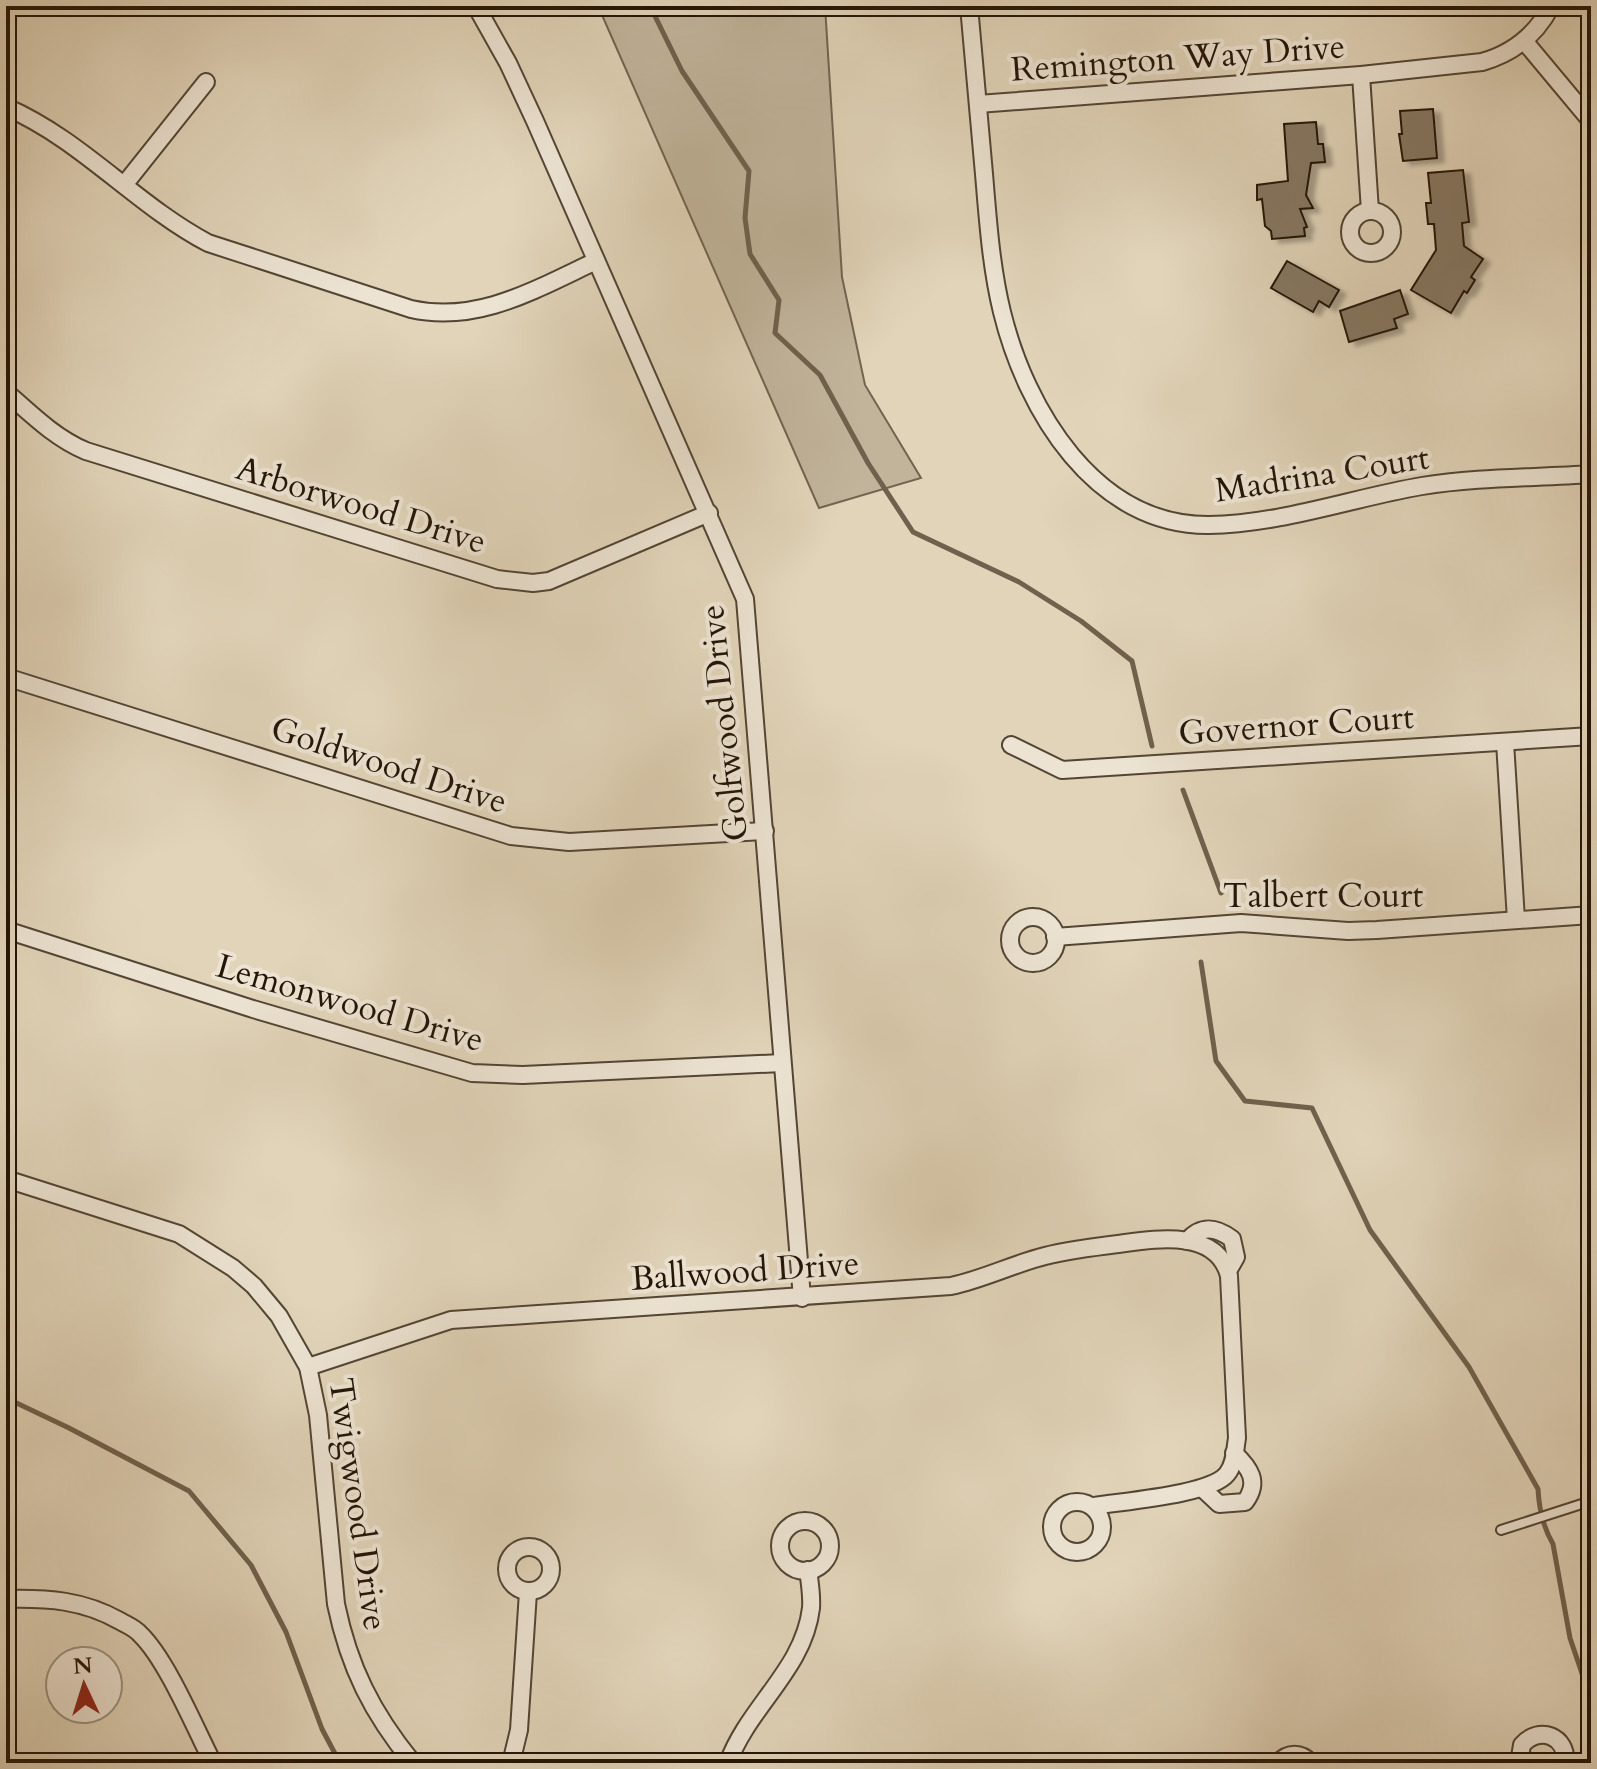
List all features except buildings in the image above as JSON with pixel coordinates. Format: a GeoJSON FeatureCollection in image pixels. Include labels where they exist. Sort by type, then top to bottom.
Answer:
{"type":"FeatureCollection","features":[{"type":"Feature","properties":{"kind":"street","name":"Golfwood Drive"},"geometry":{"type":"LineString","coordinates":[[476,6],[515,78],[745,599],[802,1298]]}},
{"type":"Feature","properties":{"kind":"street","name":"Madrina Court"},"geometry":{"type":"LineString","coordinates":[[969,6],[994,269],[1013,348],[1060,441],[1100,486],[1154,515],[1183,524],[1210,525],[1267,519],[1424,486],[1591,474]]}},
{"type":"Feature","properties":{"kind":"street","name":"Remington Way Drive"},"geometry":{"type":"LineString","coordinates":[[978,104],[1361,75],[1482,62],[1500,57],[1525,42],[1541,24],[1551,6]]}},
{"type":"Feature","properties":{"kind":"street"},"geometry":{"type":"LineString","coordinates":[[1525,42],[1591,121]]}},
{"type":"Feature","properties":{"kind":"street"},"geometry":{"type":"LineString","coordinates":[[1361,75],[1370,211]]}},
{"type":"Feature","properties":{"kind":"street"},"geometry":{"type":"LineString","coordinates":[[124,185],[206,82]]}},
{"type":"Feature","properties":{"kind":"street"},"geometry":{"type":"LineString","coordinates":[[6,107],[53,131],[179,227],[220,248],[433,314],[458,314],[505,303],[596,261]]}},
{"type":"Feature","properties":{"kind":"street","name":"Arborwood Drive"},"geometry":{"type":"LineString","coordinates":[[6,392],[52,431],[71,445],[86,451],[497,579],[533,583],[549,581],[709,513]]}},
{"type":"Feature","properties":{"kind":"street","name":"Goldwood Drive"},"geometry":{"type":"LineString","coordinates":[[6,677],[511,836],[569,842],[765,831]]}},
{"type":"Feature","properties":{"kind":"street","name":"Governor Court"},"geometry":{"type":"LineString","coordinates":[[1011,745],[1062,770],[1591,736]]}},
{"type":"Feature","properties":{"kind":"street"},"geometry":{"type":"LineString","coordinates":[[1505,742],[1516,920]]}},
{"type":"Feature","properties":{"kind":"street","name":"Talbert Court"},"geometry":{"type":"LineString","coordinates":[[1055,937],[1241,923],[1348,931],[1591,915]]}},
{"type":"Feature","properties":{"kind":"street","name":"Lemonwood Drive"},"geometry":{"type":"LineString","coordinates":[[6,930],[253,1009],[472,1073],[523,1075],[782,1063]]}},
{"type":"Feature","properties":{"kind":"street","name":"Twigwood Drive"},"geometry":{"type":"LineString","coordinates":[[6,1179],[179,1234],[233,1268],[262,1296],[285,1325],[308,1367],[318,1415],[336,1604],[342,1631],[360,1683],[390,1733],[413,1763]]}},
{"type":"Feature","properties":{"kind":"street","name":"Ballwood Drive"},"geometry":{"type":"LineString","coordinates":[[308,1367],[451,1320],[951,1286],[975,1281],[1042,1256],[1087,1247],[1144,1240],[1187,1241],[1204,1245],[1219,1255],[1226,1262],[1228,1271],[1237,1438],[1234,1453]]}},
{"type":"Feature","properties":{"kind":"street"},"geometry":{"type":"LineString","coordinates":[[1094,1506],[1203,1489],[1227,1473],[1234,1453]]}},
{"type":"Feature","properties":{"kind":"street"},"geometry":{"type":"LineString","coordinates":[[1203,1489],[1219,1504],[1245,1502],[1251,1494],[1254,1480],[1248,1465],[1234,1453]]}},
{"type":"Feature","properties":{"kind":"street"},"geometry":{"type":"LineString","coordinates":[[728,1763],[745,1727],[803,1642],[811,1606],[808,1570]]}},
{"type":"Feature","properties":{"kind":"street"},"geometry":{"type":"LineString","coordinates":[[511,1763],[519,1730],[528,1592]]}},
{"type":"Feature","properties":{"kind":"street"},"geometry":{"type":"LineString","coordinates":[[6,1599],[57,1599],[79,1603],[138,1631],[154,1649],[213,1763]]}},
{"type":"Feature","properties":{"kind":"street"},"geometry":{"type":"LineString","coordinates":[[1519,1763],[1522,1745],[1533,1735],[1549,1734],[1565,1750],[1565,1763]]}},
{"type":"Feature","properties":{"kind":"street"},"geometry":{"type":"LineString","coordinates":[[1278,1763],[1283,1758],[1296,1755],[1311,1763]]}},
{"type":"Feature","properties":{"kind":"lane"},"geometry":{"type":"LineString","coordinates":[[1501,1530],[1591,1501]]}},
{"type":"Feature","properties":{"kind":"shaded area"},"geometry":{"type":"Polygon","coordinates":[[[598,6],[825,6],[842,277],[865,385],[921,478],[819,508],[598,6]]]}},
{"type":"Feature","properties":{"kind":"waterway"},"geometry":{"type":"LineString","coordinates":[[650,6],[682,71],[749,171],[745,218],[750,254],[779,300],[775,333],[820,375],[868,463],[913,532],[1019,582],[1081,621],[1132,661],[1152,746]]}},
{"type":"Feature","properties":{"kind":"waterway"},"geometry":{"type":"LineString","coordinates":[[1183,790],[1221,893]]}},
{"type":"Feature","properties":{"kind":"waterway"},"geometry":{"type":"LineString","coordinates":[[1201,962],[1216,1061],[1245,1101],[1312,1108],[1370,1230],[1469,1367],[1538,1489],[1542,1518],[1553,1544],[1570,1638],[1591,1700]]}},
{"type":"Feature","properties":{"kind":"waterway"},"geometry":{"type":"LineString","coordinates":[[6,1398],[189,1491],[251,1565],[286,1632],[322,1729],[340,1763]]}}]}
